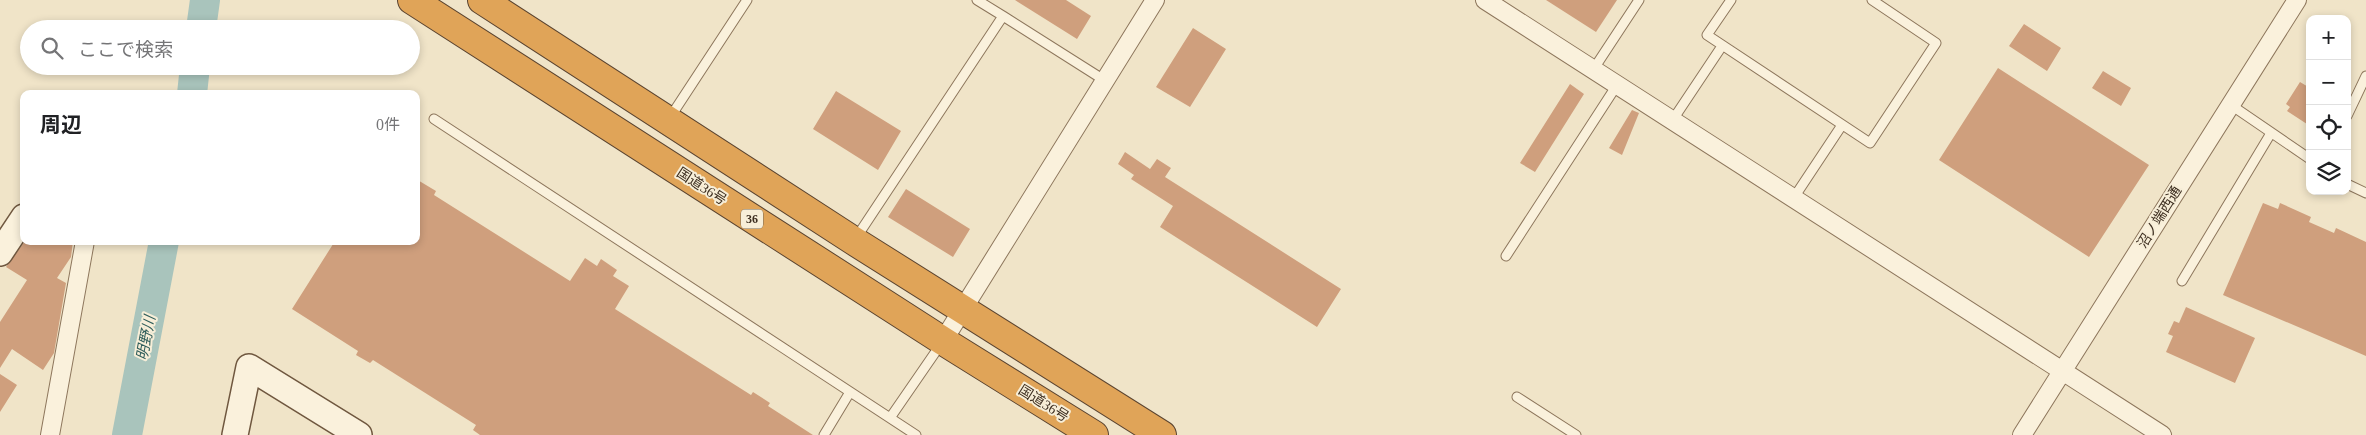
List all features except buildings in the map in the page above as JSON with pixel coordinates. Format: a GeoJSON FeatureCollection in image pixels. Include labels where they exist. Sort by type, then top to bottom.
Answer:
{"type":"FeatureCollection","features":[{"type":"Feature","properties":{"kind":"highway","name":"国道36号"},"geometry":{"type":"LineString","coordinates":[[412,0],[943,341],[1094,435]]}},
{"type":"Feature","properties":{"kind":"highway"},"geometry":{"type":"LineString","coordinates":[[482,0],[854,241],[1162,435]]}},
{"type":"Feature","properties":{"kind":"street"},"geometry":{"type":"LineString","coordinates":[[943,341],[1155,0]]}},
{"type":"Feature","properties":{"kind":"street"},"geometry":{"type":"LineString","coordinates":[[1485,0],[2162,435]]}},
{"type":"Feature","properties":{"kind":"street","name":"沼ノ端西通"},"geometry":{"type":"LineString","coordinates":[[2022,435],[2297,0]]}},
{"type":"Feature","properties":{"kind":"street"},"geometry":{"type":"LineString","coordinates":[[0,254],[20,223]]}},
{"type":"Feature","properties":{"kind":"street"},"geometry":{"type":"LineString","coordinates":[[50,435],[84,245]]}},
{"type":"Feature","properties":{"kind":"street"},"geometry":{"type":"LineString","coordinates":[[235,435],[249,367],[359,435]]}},
{"type":"Feature","properties":{"kind":"lane"},"geometry":{"type":"LineString","coordinates":[[668,121],[747,0]]}},
{"type":"Feature","properties":{"kind":"lane"},"geometry":{"type":"LineString","coordinates":[[977,0],[1104,80]]}},
{"type":"Feature","properties":{"kind":"lane"},"geometry":{"type":"LineString","coordinates":[[1593,70],[1639,0]]}},
{"type":"Feature","properties":{"kind":"lane"},"geometry":{"type":"LineString","coordinates":[[1731,0],[1707,35],[1870,143],[1936,43],[1872,0]]}},
{"type":"Feature","properties":{"kind":"lane"},"geometry":{"type":"LineString","coordinates":[[854,241],[1002,16]]}},
{"type":"Feature","properties":{"kind":"lane"},"geometry":{"type":"LineString","coordinates":[[1672,121],[1722,46]]}},
{"type":"Feature","properties":{"kind":"lane"},"geometry":{"type":"LineString","coordinates":[[2351,108],[2366,76]]}},
{"type":"Feature","properties":{"kind":"lane"},"geometry":{"type":"LineString","coordinates":[[1506,256],[1617,85]]}},
{"type":"Feature","properties":{"kind":"lane"},"geometry":{"type":"LineString","coordinates":[[2231,105],[2306,156]]}},
{"type":"Feature","properties":{"kind":"lane"},"geometry":{"type":"LineString","coordinates":[[434,119],[916,435]]}},
{"type":"Feature","properties":{"kind":"lane"},"geometry":{"type":"LineString","coordinates":[[1793,199],[1842,124]]}},
{"type":"Feature","properties":{"kind":"lane"},"geometry":{"type":"LineString","coordinates":[[2182,282],[2271,132]]}},
{"type":"Feature","properties":{"kind":"lane"},"geometry":{"type":"LineString","coordinates":[[2351,186],[2366,193]]}},
{"type":"Feature","properties":{"kind":"lane"},"geometry":{"type":"LineString","coordinates":[[890,418],[943,341]]}},
{"type":"Feature","properties":{"kind":"lane"},"geometry":{"type":"LineString","coordinates":[[824,435],[850,392]]}},
{"type":"Feature","properties":{"kind":"lane"},"geometry":{"type":"LineString","coordinates":[[1517,397],[1576,435]]}},
{"type":"Feature","properties":{"kind":"waterway","name":"明野川"},"geometry":{"type":"LineString","coordinates":[[202,20],[205,0]]}},
{"type":"Feature","properties":{"kind":"waterway","name":"明野川"},"geometry":{"type":"LineString","coordinates":[[192,90],[194,75]]}},
{"type":"Feature","properties":{"kind":"waterway","name":"明野川"},"geometry":{"type":"LineString","coordinates":[[127,435],[163,245]]}}]}
